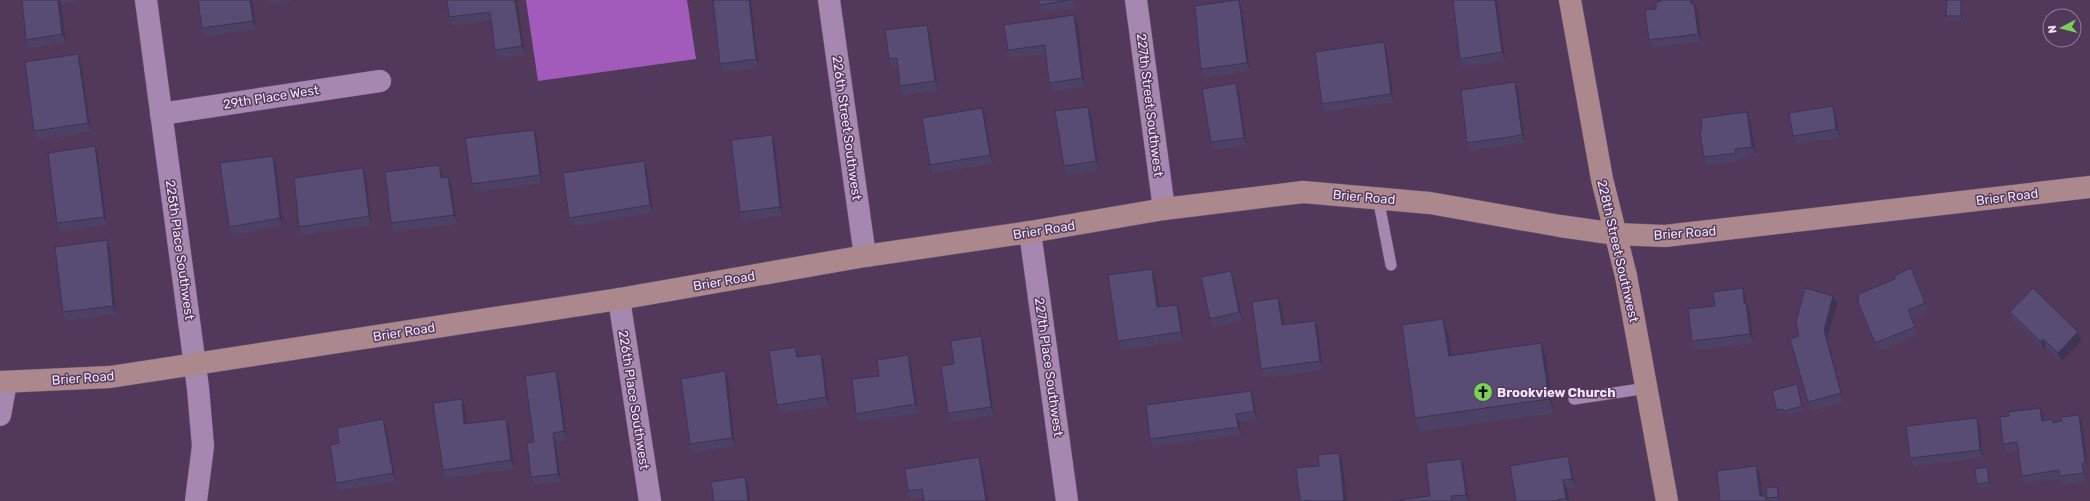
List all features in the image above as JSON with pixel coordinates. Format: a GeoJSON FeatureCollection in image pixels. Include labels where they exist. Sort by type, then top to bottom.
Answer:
{"type":"FeatureCollection","features":[{"type":"Feature","properties":{"kind":"main road","name":"228th Street Southwest"},"geometry":{"type":"LineString","coordinates":[[1570,0],[1602,179],[1626,276],[1667,501]]}},
{"type":"Feature","properties":{"kind":"main road","name":"Brier Road"},"geometry":{"type":"LineString","coordinates":[[3,383],[110,378],[619,299],[865,256],[1030,232],[1164,209],[1303,192],[1430,203],[1560,226],[1616,234],[1665,236],[2090,187]]}},
{"type":"Feature","properties":{"kind":"street","name":"225th Place Southwest"},"geometry":{"type":"LineString","coordinates":[[146,0],[195,364],[203,446],[196,501]]}},
{"type":"Feature","properties":{"kind":"street","name":"226th Street Southwest"},"geometry":{"type":"LineString","coordinates":[[828,0],[865,256]]}},
{"type":"Feature","properties":{"kind":"street","name":"227th Street Southwest"},"geometry":{"type":"LineString","coordinates":[[1136,0],[1164,209]]}},
{"type":"Feature","properties":{"kind":"street","name":"29th Place West"},"geometry":{"type":"LineString","coordinates":[[161,114],[380,81]]}},
{"type":"Feature","properties":{"kind":"street","name":"227th Place Southwest"},"geometry":{"type":"LineString","coordinates":[[1030,232],[1067,501]]}},
{"type":"Feature","properties":{"kind":"street","name":"226th Place Southwest"},"geometry":{"type":"LineString","coordinates":[[619,299],[650,501]]}},
{"type":"Feature","properties":{"kind":"street"},"geometry":{"type":"LineString","coordinates":[[0,415],[3,383]]}},
{"type":"Feature","properties":{"kind":"lane"},"geometry":{"type":"LineString","coordinates":[[1378,198],[1391,265]]}},
{"type":"Feature","properties":{"kind":"lane"},"geometry":{"type":"LineString","coordinates":[[1574,399],[1647,388]]}},
{"type":"Feature","properties":{"kind":"shaded area"},"geometry":{"type":"Polygon","coordinates":[[[526,0],[687,0],[696,59],[538,81],[526,0]]]}},
{"type":"Feature","properties":{"kind":"building"},"geometry":{"type":"Polygon","coordinates":[[[22,0],[58,0],[62,34],[26,40],[22,0]]]}},
{"type":"Feature","properties":{"kind":"building"},"geometry":{"type":"Polygon","coordinates":[[[198,0],[250,0],[253,21],[202,28],[198,0]]]}},
{"type":"Feature","properties":{"kind":"building"},"geometry":{"type":"Polygon","coordinates":[[[447,0],[515,0],[522,46],[495,50],[490,12],[449,17],[447,0]]]}},
{"type":"Feature","properties":{"kind":"building"},"geometry":{"type":"Polygon","coordinates":[[[713,0],[749,0],[756,59],[720,64],[713,0]]]}},
{"type":"Feature","properties":{"kind":"building"},"geometry":{"type":"Polygon","coordinates":[[[1039,0],[1069,0],[1039,5],[1039,0]]]}},
{"type":"Feature","properties":{"kind":"building"},"geometry":{"type":"Polygon","coordinates":[[[1239,0],[1247,63],[1201,69],[1195,6],[1239,0]]]}},
{"type":"Feature","properties":{"kind":"building"},"geometry":{"type":"Polygon","coordinates":[[[1453,0],[1495,0],[1502,52],[1460,59],[1453,0]]]}},
{"type":"Feature","properties":{"kind":"building"},"geometry":{"type":"Polygon","coordinates":[[[1661,0],[1691,0],[1691,4],[1694,3],[1698,34],[1649,40],[1645,10],[1656,9],[1656,2],[1661,0]]]}},
{"type":"Feature","properties":{"kind":"building"},"geometry":{"type":"Polygon","coordinates":[[[1947,0],[1961,0],[1961,16],[1946,16],[1947,0]]]}},
{"type":"Feature","properties":{"kind":"building"},"geometry":{"type":"Polygon","coordinates":[[[1074,15],[1082,78],[1049,83],[1045,45],[1008,50],[1004,25],[1074,15]]]}},
{"type":"Feature","properties":{"kind":"building"},"geometry":{"type":"Polygon","coordinates":[[[927,25],[935,81],[900,86],[897,58],[889,59],[885,30],[927,25]]]}},
{"type":"Feature","properties":{"kind":"building"},"geometry":{"type":"Polygon","coordinates":[[[1384,42],[1391,94],[1322,104],[1315,52],[1384,42]]]}},
{"type":"Feature","properties":{"kind":"building"},"geometry":{"type":"Polygon","coordinates":[[[78,54],[88,123],[34,131],[25,62],[78,54]]]}},
{"type":"Feature","properties":{"kind":"building"},"geometry":{"type":"Polygon","coordinates":[[[1515,82],[1522,135],[1467,143],[1461,90],[1515,82]]]}},
{"type":"Feature","properties":{"kind":"building"},"geometry":{"type":"Polygon","coordinates":[[[1236,83],[1244,138],[1211,142],[1202,89],[1236,83]]]}},
{"type":"Feature","properties":{"kind":"building"},"geometry":{"type":"Polygon","coordinates":[[[1833,106],[1836,129],[1793,136],[1789,113],[1833,106]]]}},
{"type":"Feature","properties":{"kind":"building"},"geometry":{"type":"Polygon","coordinates":[[[1088,107],[1096,161],[1064,166],[1055,111],[1088,107]]]}},
{"type":"Feature","properties":{"kind":"building"},"geometry":{"type":"Polygon","coordinates":[[[982,108],[990,155],[930,165],[922,118],[982,108]]]}},
{"type":"Feature","properties":{"kind":"building"},"geometry":{"type":"Polygon","coordinates":[[[1747,112],[1752,147],[1735,149],[1736,153],[1704,157],[1700,133],[1702,128],[1701,118],[1747,112]]]}},
{"type":"Feature","properties":{"kind":"building"},"geometry":{"type":"Polygon","coordinates":[[[534,130],[540,175],[472,184],[465,138],[534,130]]]}},
{"type":"Feature","properties":{"kind":"building"},"geometry":{"type":"Polygon","coordinates":[[[772,135],[780,207],[740,212],[731,140],[772,135]]]}},
{"type":"Feature","properties":{"kind":"building"},"geometry":{"type":"Polygon","coordinates":[[[95,146],[104,217],[57,223],[48,153],[95,146]]]}},
{"type":"Feature","properties":{"kind":"building"},"geometry":{"type":"Polygon","coordinates":[[[273,156],[280,218],[229,227],[220,163],[273,156]]]}},
{"type":"Feature","properties":{"kind":"building"},"geometry":{"type":"Polygon","coordinates":[[[644,161],[650,205],[569,218],[563,173],[644,161]]]}},
{"type":"Feature","properties":{"kind":"building"},"geometry":{"type":"Polygon","coordinates":[[[439,165],[441,178],[448,177],[454,215],[391,223],[385,172],[439,165]]]}},
{"type":"Feature","properties":{"kind":"building"},"geometry":{"type":"Polygon","coordinates":[[[363,168],[369,216],[299,227],[294,178],[363,168]]]}},
{"type":"Feature","properties":{"kind":"building"},"geometry":{"type":"Polygon","coordinates":[[[107,240],[113,306],[63,312],[55,247],[107,240]]]}},
{"type":"Feature","properties":{"kind":"building"},"geometry":{"type":"Polygon","coordinates":[[[1911,268],[1925,303],[1908,310],[1915,327],[1875,343],[1858,302],[1859,294],[1895,279],[1894,276],[1911,268]]]}},
{"type":"Feature","properties":{"kind":"building"},"geometry":{"type":"Polygon","coordinates":[[[1152,269],[1157,307],[1177,305],[1181,332],[1118,341],[1108,275],[1152,269]]]}},
{"type":"Feature","properties":{"kind":"building"},"geometry":{"type":"Polygon","coordinates":[[[1231,271],[1239,312],[1210,319],[1201,277],[1231,271]]]}},
{"type":"Feature","properties":{"kind":"building"},"geometry":{"type":"Polygon","coordinates":[[[1743,288],[1744,303],[1746,303],[1750,334],[1692,341],[1688,309],[1715,306],[1713,292],[1743,288]]]}},
{"type":"Feature","properties":{"kind":"building"},"geometry":{"type":"Polygon","coordinates":[[[1805,288],[1833,296],[1824,330],[1841,393],[1808,402],[1790,339],[1799,336],[1796,323],[1805,288]]]}},
{"type":"Feature","properties":{"kind":"building"},"geometry":{"type":"Polygon","coordinates":[[[2033,288],[2078,332],[2058,353],[2043,339],[2041,342],[2010,312],[2033,288]]]}},
{"type":"Feature","properties":{"kind":"building"},"geometry":{"type":"Polygon","coordinates":[[[1278,298],[1282,325],[1315,321],[1320,361],[1261,369],[1252,302],[1278,298]]]}},
{"type":"Feature","properties":{"kind":"building","name":"Brookview Church"},"geometry":{"type":"Polygon","coordinates":[[[1443,319],[1449,356],[1541,343],[1549,399],[1415,418],[1402,325],[1443,319]]]}},
{"type":"Feature","properties":{"kind":"building"},"geometry":{"type":"Polygon","coordinates":[[[981,336],[991,407],[948,413],[941,366],[954,364],[951,341],[981,336]]]}},
{"type":"Feature","properties":{"kind":"building"},"geometry":{"type":"Polygon","coordinates":[[[795,347],[797,357],[821,354],[826,397],[777,405],[769,351],[795,347]]]}},
{"type":"Feature","properties":{"kind":"building"},"geometry":{"type":"Polygon","coordinates":[[[908,355],[915,404],[856,414],[852,379],[879,376],[877,360],[908,355]]]}},
{"type":"Feature","properties":{"kind":"building"},"geometry":{"type":"Polygon","coordinates":[[[556,371],[564,431],[553,433],[558,474],[531,477],[527,443],[534,442],[525,376],[556,371]]]}},
{"type":"Feature","properties":{"kind":"building"},"geometry":{"type":"Polygon","coordinates":[[[725,371],[732,438],[690,444],[681,379],[725,371]]]}},
{"type":"Feature","properties":{"kind":"building"},"geometry":{"type":"Polygon","coordinates":[[[1797,384],[1802,406],[1784,411],[1783,409],[1777,410],[1772,391],[1797,384]]]}},
{"type":"Feature","properties":{"kind":"building"},"geometry":{"type":"Polygon","coordinates":[[[1251,391],[1254,411],[1236,414],[1238,427],[1150,439],[1146,405],[1251,391]]]}},
{"type":"Feature","properties":{"kind":"building"},"geometry":{"type":"Polygon","coordinates":[[[462,399],[464,424],[506,419],[511,460],[443,470],[433,403],[462,399]]]}},
{"type":"Feature","properties":{"kind":"building"},"geometry":{"type":"Polygon","coordinates":[[[2040,408],[2042,421],[2052,419],[2053,423],[2062,421],[2061,417],[2079,415],[2085,462],[2082,463],[2084,473],[2060,476],[2059,470],[2022,476],[2017,442],[2003,444],[2000,417],[2009,416],[2008,412],[2040,408]]]}},
{"type":"Feature","properties":{"kind":"building"},"geometry":{"type":"Polygon","coordinates":[[[1977,418],[1980,450],[1910,458],[1906,426],[1977,418]]]}},
{"type":"Feature","properties":{"kind":"building"},"geometry":{"type":"Polygon","coordinates":[[[383,419],[393,473],[336,483],[330,445],[339,443],[337,428],[383,419]]]}},
{"type":"Feature","properties":{"kind":"building"},"geometry":{"type":"Polygon","coordinates":[[[1339,453],[1344,501],[1300,501],[1296,468],[1319,466],[1318,455],[1339,453]]]}},
{"type":"Feature","properties":{"kind":"building"},"geometry":{"type":"Polygon","coordinates":[[[1568,456],[1572,479],[1563,480],[1566,498],[1552,501],[1516,501],[1510,466],[1568,456]]]}},
{"type":"Feature","properties":{"kind":"building"},"geometry":{"type":"Polygon","coordinates":[[[979,457],[986,501],[924,501],[922,489],[908,491],[905,469],[979,457]]]}},
{"type":"Feature","properties":{"kind":"building"},"geometry":{"type":"Polygon","coordinates":[[[1461,459],[1466,495],[1451,496],[1452,501],[1391,501],[1430,496],[1426,463],[1461,459]]]}},
{"type":"Feature","properties":{"kind":"building"},"geometry":{"type":"Polygon","coordinates":[[[1756,466],[1760,496],[1765,496],[1766,501],[1720,501],[1717,471],[1756,466]]]}},
{"type":"Feature","properties":{"kind":"building"},"geometry":{"type":"Polygon","coordinates":[[[1987,467],[1989,482],[1977,484],[1975,469],[1987,467]]]}},
{"type":"Feature","properties":{"kind":"building"},"geometry":{"type":"Polygon","coordinates":[[[745,477],[748,501],[714,501],[711,482],[745,477]]]}},
{"type":"Feature","properties":{"kind":"building"},"geometry":{"type":"Polygon","coordinates":[[[1777,487],[1778,497],[1767,498],[1766,488],[1777,487]]]}},
{"type":"Feature","properties":{"kind":"place","name":"Brookview Church"},"geometry":{"type":"Point","coordinates":[1483,392]}}]}
